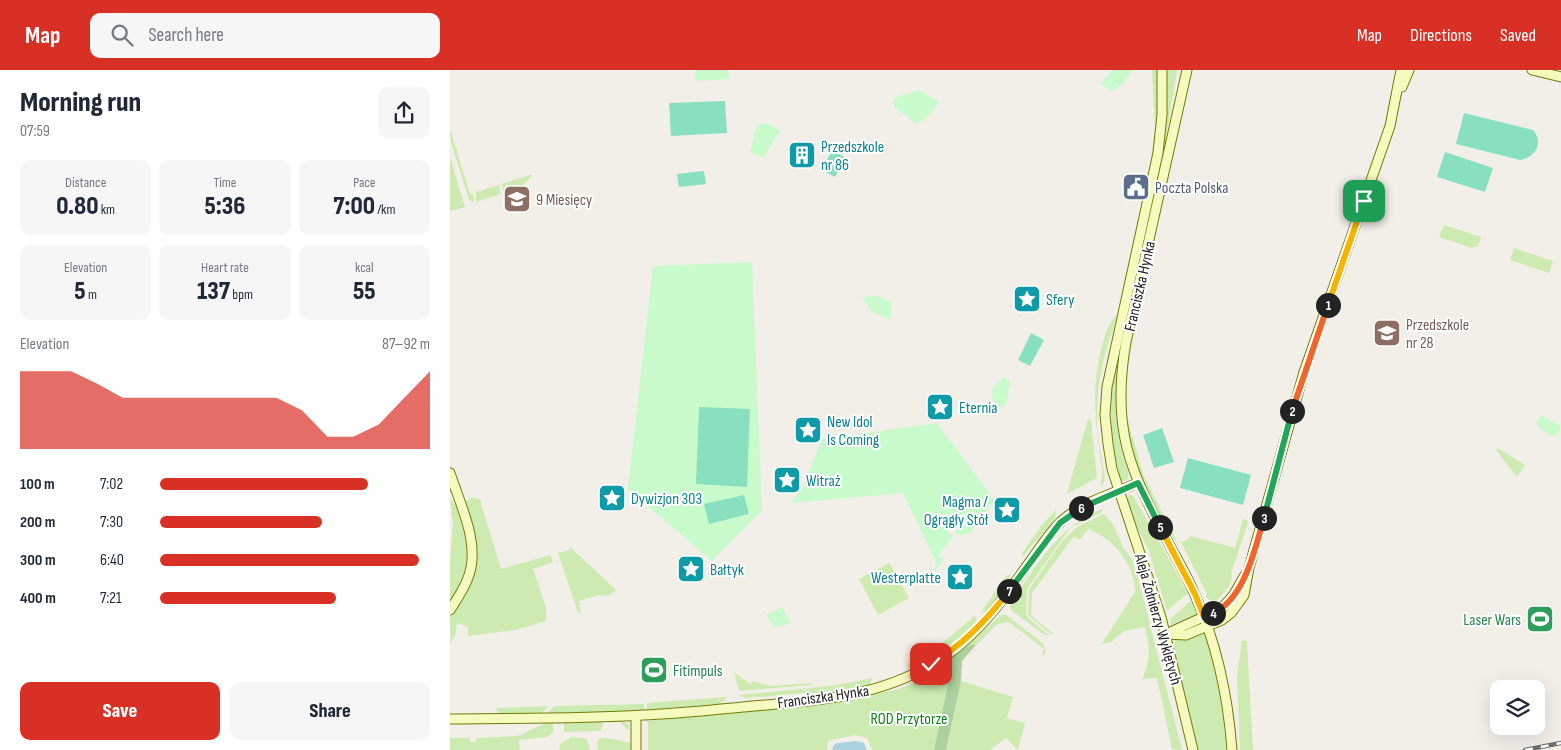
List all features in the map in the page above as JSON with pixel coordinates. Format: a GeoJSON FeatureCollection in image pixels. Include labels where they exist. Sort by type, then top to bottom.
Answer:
{"type":"FeatureCollection","features":[{"type":"Feature","properties":{"kind":"street","name":"Franciszka Hynka"},"geometry":{"type":"LineString","coordinates":[[1119,491],[1108,444],[1106,401],[1110,369],[1158,153],[1162,115],[1162,70]]}},
{"type":"Feature","properties":{"kind":"street","name":"Franciszka Hynka"},"geometry":{"type":"LineString","coordinates":[[450,719],[636,716],[857,694],[898,681],[947,654],[974,632],[998,605],[1047,538],[1067,517],[1088,504],[1138,483],[1123,435],[1120,396],[1122,368],[1188,70]]}},
{"type":"Feature","properties":{"kind":"street"},"geometry":{"type":"LineString","coordinates":[[1166,634],[1186,635],[1222,620],[1238,605],[1244,595],[1249,568],[1299,389],[1390,126],[1397,99],[1401,70]]}},
{"type":"Feature","properties":{"kind":"street"},"geometry":{"type":"LineString","coordinates":[[1397,99],[1409,70]]}},
{"type":"Feature","properties":{"kind":"street"},"geometry":{"type":"LineString","coordinates":[[1532,70],[1561,77]]}},
{"type":"Feature","properties":{"kind":"street"},"geometry":{"type":"LineString","coordinates":[[450,473],[467,528],[472,555],[469,575],[450,610]]}},
{"type":"Feature","properties":{"kind":"street","name":"Aleja Żołnierzy Wyklętych"},"geometry":{"type":"LineString","coordinates":[[1138,483],[1195,594],[1204,617],[1223,682],[1232,750]]}},
{"type":"Feature","properties":{"kind":"street","name":"Aleja Żołnierzy Wyklętych"},"geometry":{"type":"LineString","coordinates":[[1119,491],[1150,578],[1166,634],[1193,750]]}},
{"type":"Feature","properties":{"kind":"street"},"geometry":{"type":"LineString","coordinates":[[1166,634],[1217,611],[1227,604],[1249,568]]}},
{"type":"Feature","properties":{"kind":"street"},"geometry":{"type":"LineString","coordinates":[[636,716],[636,750]]}},
{"type":"Feature","properties":{"kind":"green space"},"geometry":{"type":"Polygon","coordinates":[[[696,70],[728,70],[729,79],[699,81],[695,78],[696,70]]]}},
{"type":"Feature","properties":{"kind":"green space"},"geometry":{"type":"Polygon","coordinates":[[[1113,70],[1132,70],[1123,84],[1113,91],[1100,84],[1113,70]]]}},
{"type":"Feature","properties":{"kind":"green space"},"geometry":{"type":"Polygon","coordinates":[[[1152,70],[1158,70],[1158,104],[1156,140],[1151,160],[1155,126],[1152,70]]]}},
{"type":"Feature","properties":{"kind":"green space"},"geometry":{"type":"Polygon","coordinates":[[[1167,70],[1177,70],[1162,163],[1167,110],[1167,70]]]}},
{"type":"Feature","properties":{"kind":"green space"},"geometry":{"type":"Polygon","coordinates":[[[919,90],[939,102],[932,113],[917,124],[894,107],[894,98],[919,90]]]}},
{"type":"Feature","properties":{"kind":"green space"},"geometry":{"type":"Polygon","coordinates":[[[725,101],[727,133],[671,136],[669,103],[725,101]]]}},
{"type":"Feature","properties":{"kind":"green space"},"geometry":{"type":"Polygon","coordinates":[[[1464,113],[1533,130],[1538,139],[1537,148],[1530,156],[1520,160],[1456,144],[1464,113]]]}},
{"type":"Feature","properties":{"kind":"green space"},"geometry":{"type":"Polygon","coordinates":[[[767,123],[780,131],[763,158],[750,152],[757,125],[767,123]]]}},
{"type":"Feature","properties":{"kind":"green space"},"geometry":{"type":"Polygon","coordinates":[[[450,129],[470,194],[473,193],[474,202],[469,200],[450,139],[450,129]]]}},
{"type":"Feature","properties":{"kind":"green space"},"geometry":{"type":"Polygon","coordinates":[[[832,150],[846,158],[835,177],[822,170],[832,150]]]}},
{"type":"Feature","properties":{"kind":"green space"},"geometry":{"type":"Polygon","coordinates":[[[1445,152],[1493,168],[1485,192],[1437,177],[1445,152]]]}},
{"type":"Feature","properties":{"kind":"green space"},"geometry":{"type":"Polygon","coordinates":[[[450,157],[465,207],[450,211],[450,157]]]}},
{"type":"Feature","properties":{"kind":"green space"},"geometry":{"type":"Polygon","coordinates":[[[704,171],[706,184],[679,187],[677,174],[704,171]]]}},
{"type":"Feature","properties":{"kind":"green space"},"geometry":{"type":"Polygon","coordinates":[[[533,174],[522,187],[504,193],[501,184],[533,174]]]}},
{"type":"Feature","properties":{"kind":"green space"},"geometry":{"type":"Polygon","coordinates":[[[499,185],[501,194],[476,202],[476,192],[499,185]]]}},
{"type":"Feature","properties":{"kind":"green space"},"geometry":{"type":"Polygon","coordinates":[[[1444,225],[1481,237],[1478,247],[1473,246],[1472,248],[1439,237],[1444,225]]]}},
{"type":"Feature","properties":{"kind":"green space"},"geometry":{"type":"Polygon","coordinates":[[[1514,248],[1553,261],[1549,273],[1510,260],[1514,248]]]}},
{"type":"Feature","properties":{"kind":"green space"},"geometry":{"type":"Polygon","coordinates":[[[752,262],[762,511],[712,561],[628,489],[653,266],[752,262]]]}},
{"type":"Feature","properties":{"kind":"green space"},"geometry":{"type":"Polygon","coordinates":[[[878,296],[891,303],[891,319],[873,313],[862,297],[878,296]]]}},
{"type":"Feature","properties":{"kind":"green space"},"geometry":{"type":"Polygon","coordinates":[[[1117,315],[1104,358],[1098,389],[1097,429],[1095,393],[1098,362],[1107,329],[1117,315]]]}},
{"type":"Feature","properties":{"kind":"green space"},"geometry":{"type":"Polygon","coordinates":[[[1031,333],[1044,340],[1030,366],[1018,360],[1031,333]]]}},
{"type":"Feature","properties":{"kind":"green space"},"geometry":{"type":"Polygon","coordinates":[[[1116,359],[1118,359],[1116,383],[1117,418],[1122,453],[1128,473],[1128,480],[1124,481],[1120,479],[1116,463],[1111,419],[1116,359]]]}},
{"type":"Feature","properties":{"kind":"green space"},"geometry":{"type":"Polygon","coordinates":[[[1003,377],[1010,381],[1007,400],[1003,408],[994,402],[992,394],[993,387],[1003,377]]]}},
{"type":"Feature","properties":{"kind":"green space"},"geometry":{"type":"Polygon","coordinates":[[[699,407],[750,409],[747,487],[696,484],[699,407]]]}},
{"type":"Feature","properties":{"kind":"green space"},"geometry":{"type":"Polygon","coordinates":[[[1543,416],[1560,426],[1557,435],[1550,436],[1537,426],[1538,418],[1543,416]]]}},
{"type":"Feature","properties":{"kind":"green space"},"geometry":{"type":"Polygon","coordinates":[[[1088,419],[1091,420],[1097,478],[1067,494],[1088,419]]]}},
{"type":"Feature","properties":{"kind":"green space"},"geometry":{"type":"Polygon","coordinates":[[[1128,421],[1143,474],[1179,546],[1161,519],[1144,487],[1132,452],[1128,421]]]}},
{"type":"Feature","properties":{"kind":"green space"},"geometry":{"type":"Polygon","coordinates":[[[937,423],[994,500],[969,534],[958,535],[955,532],[958,528],[953,525],[947,532],[953,536],[938,556],[943,560],[934,572],[932,572],[937,564],[903,493],[791,503],[802,489],[822,439],[937,423]]]}},
{"type":"Feature","properties":{"kind":"green space"},"geometry":{"type":"Polygon","coordinates":[[[1162,428],[1174,462],[1154,468],[1143,435],[1162,428]]]}},
{"type":"Feature","properties":{"kind":"green space"},"geometry":{"type":"Polygon","coordinates":[[[1097,431],[1105,478],[1102,488],[1102,469],[1097,431]]]}},
{"type":"Feature","properties":{"kind":"green space"},"geometry":{"type":"Polygon","coordinates":[[[1498,448],[1525,465],[1518,476],[1516,476],[1496,450],[1498,448]]]}},
{"type":"Feature","properties":{"kind":"green space"},"geometry":{"type":"Polygon","coordinates":[[[1188,458],[1251,475],[1243,505],[1180,488],[1188,458]]]}},
{"type":"Feature","properties":{"kind":"green space"},"geometry":{"type":"Polygon","coordinates":[[[1129,494],[1134,497],[1188,593],[1167,611],[1149,551],[1134,520],[1127,499],[1129,494]]]}},
{"type":"Feature","properties":{"kind":"green space"},"geometry":{"type":"Polygon","coordinates":[[[744,495],[749,514],[709,524],[704,504],[744,495]]]}},
{"type":"Feature","properties":{"kind":"green space"},"geometry":{"type":"Polygon","coordinates":[[[473,497],[480,500],[501,569],[550,555],[553,562],[533,569],[546,607],[546,621],[516,630],[468,636],[468,627],[457,623],[455,636],[450,643],[450,617],[464,595],[473,574],[463,503],[473,497]]]}},
{"type":"Feature","properties":{"kind":"green space"},"geometry":{"type":"Polygon","coordinates":[[[450,499],[458,511],[467,553],[461,580],[450,602],[450,560],[453,524],[450,499]]]}},
{"type":"Feature","properties":{"kind":"green space"},"geometry":{"type":"Polygon","coordinates":[[[1102,509],[1102,512],[1070,528],[1086,517],[1102,509]]]}},
{"type":"Feature","properties":{"kind":"green space"},"geometry":{"type":"Polygon","coordinates":[[[1056,510],[1055,519],[1022,557],[1022,553],[1041,526],[1056,510]]]}},
{"type":"Feature","properties":{"kind":"green space"},"geometry":{"type":"Polygon","coordinates":[[[1103,514],[1113,524],[1123,548],[1132,559],[1182,750],[1172,749],[1157,678],[1142,679],[1149,653],[1145,627],[1124,631],[1111,642],[1101,645],[1135,592],[1134,581],[1127,562],[1114,546],[1097,533],[1088,529],[1080,540],[1074,536],[1032,593],[1031,616],[1053,633],[1052,635],[1028,615],[1029,589],[1063,540],[1077,527],[1103,514]]]}},
{"type":"Feature","properties":{"kind":"green space"},"geometry":{"type":"Polygon","coordinates":[[[1243,519],[1247,520],[1248,523],[1231,573],[1230,584],[1217,600],[1210,600],[1206,597],[1207,594],[1181,542],[1191,536],[1235,548],[1243,519]]]}},
{"type":"Feature","properties":{"kind":"green space"},"geometry":{"type":"Polygon","coordinates":[[[1070,528],[1027,589],[1027,617],[1050,636],[1043,634],[1011,610],[1010,605],[1049,549],[1070,528]]]}},
{"type":"Feature","properties":{"kind":"green space"},"geometry":{"type":"Polygon","coordinates":[[[569,546],[616,590],[608,596],[599,595],[579,601],[581,612],[578,613],[558,553],[570,550],[569,546]]]}},
{"type":"Feature","properties":{"kind":"green space"},"geometry":{"type":"Polygon","coordinates":[[[889,563],[909,598],[878,615],[859,579],[889,563]]]}},
{"type":"Feature","properties":{"kind":"green space"},"geometry":{"type":"Polygon","coordinates":[[[1011,574],[1004,589],[988,611],[981,612],[1006,576],[1011,574]]]}},
{"type":"Feature","properties":{"kind":"green space"},"geometry":{"type":"Polygon","coordinates":[[[1192,600],[1198,614],[1171,625],[1170,619],[1192,600]]]}},
{"type":"Feature","properties":{"kind":"green space"},"geometry":{"type":"Polygon","coordinates":[[[782,607],[790,622],[783,626],[774,627],[766,615],[782,607]]]}},
{"type":"Feature","properties":{"kind":"green space"},"geometry":{"type":"Polygon","coordinates":[[[1001,615],[1006,615],[1043,643],[1046,652],[1042,657],[1044,649],[1009,622],[997,624],[975,646],[966,647],[1001,615]]]}},
{"type":"Feature","properties":{"kind":"green space"},"geometry":{"type":"Polygon","coordinates":[[[975,616],[977,624],[969,631],[945,649],[909,670],[907,664],[937,647],[975,616]]]}},
{"type":"Feature","properties":{"kind":"green space"},"geometry":{"type":"Polygon","coordinates":[[[1204,632],[1219,691],[1226,750],[1198,750],[1174,648],[1175,638],[1184,640],[1204,632]]]}},
{"type":"Feature","properties":{"kind":"green space"},"geometry":{"type":"Polygon","coordinates":[[[1242,640],[1247,641],[1253,750],[1240,750],[1237,677],[1242,640]]]}},
{"type":"Feature","properties":{"kind":"green space"},"geometry":{"type":"Polygon","coordinates":[[[974,644],[975,646],[962,661],[961,681],[946,750],[934,750],[949,680],[950,669],[948,661],[966,647],[974,644]]]}},
{"type":"Feature","properties":{"kind":"green space","name":"ROD Przytorze"},"geometry":{"type":"Polygon","coordinates":[[[948,661],[950,669],[949,680],[934,750],[872,750],[867,738],[856,735],[831,740],[828,742],[827,750],[648,750],[648,721],[833,702],[896,690],[924,679],[924,676],[948,661]]]}},
{"type":"Feature","properties":{"kind":"green space"},"geometry":{"type":"Polygon","coordinates":[[[734,672],[750,684],[752,681],[770,686],[812,683],[812,685],[739,691],[734,672]]]}},
{"type":"Feature","properties":{"kind":"green space"},"geometry":{"type":"Polygon","coordinates":[[[872,678],[870,686],[828,694],[805,693],[746,698],[739,695],[831,686],[872,678]]]}},
{"type":"Feature","properties":{"kind":"green space"},"geometry":{"type":"Polygon","coordinates":[[[961,681],[1013,697],[1007,718],[1025,723],[1018,750],[1006,738],[990,750],[946,750],[961,681]]]}},
{"type":"Feature","properties":{"kind":"green space"},"geometry":{"type":"Polygon","coordinates":[[[726,697],[719,704],[647,710],[647,703],[726,697]]]}},
{"type":"Feature","properties":{"kind":"green space"},"geometry":{"type":"Polygon","coordinates":[[[644,704],[644,710],[641,711],[548,713],[554,706],[644,704]]]}},
{"type":"Feature","properties":{"kind":"green space"},"geometry":{"type":"Polygon","coordinates":[[[549,706],[542,713],[499,713],[495,708],[549,706]]]}},
{"type":"Feature","properties":{"kind":"green space"},"geometry":{"type":"Polygon","coordinates":[[[621,721],[628,724],[630,729],[627,729],[620,722],[603,722],[601,731],[564,732],[564,722],[621,721]]]}},
{"type":"Feature","properties":{"kind":"green space"},"geometry":{"type":"Polygon","coordinates":[[[548,722],[553,723],[553,733],[546,737],[519,740],[520,750],[450,750],[450,738],[470,738],[470,742],[476,742],[476,738],[518,736],[548,722]]]}},
{"type":"Feature","properties":{"kind":"green space"},"geometry":{"type":"Polygon","coordinates":[[[571,737],[587,739],[590,750],[559,750],[560,744],[571,737]]]}},
{"type":"Feature","properties":{"kind":"green space"},"geometry":{"type":"Polygon","coordinates":[[[600,738],[631,742],[631,750],[598,750],[597,742],[600,738]]]}},
{"type":"Feature","properties":{"kind":"water"},"geometry":{"type":"Polygon","coordinates":[[[856,741],[864,743],[867,750],[832,750],[833,746],[837,743],[856,741]]]}},
{"type":"Feature","properties":{"kind":"railway"},"geometry":{"type":"LineString","coordinates":[[1525,750],[1561,743]]}},
{"type":"Feature","properties":{"kind":"place","name":"Przedszkole nr 86"},"geometry":{"type":"Point","coordinates":[802,155]}},
{"type":"Feature","properties":{"kind":"place","name":"Poczta Polska"},"geometry":{"type":"Point","coordinates":[1136,187]}},
{"type":"Feature","properties":{"kind":"place","name":"9 Miesięcy"},"geometry":{"type":"Point","coordinates":[517,199]}},
{"type":"Feature","properties":{"kind":"place","name":"Sfery"},"geometry":{"type":"Point","coordinates":[1027,299]}},
{"type":"Feature","properties":{"kind":"place","name":"Przedszkole nr 28"},"geometry":{"type":"Point","coordinates":[1387,333]}},
{"type":"Feature","properties":{"kind":"place","name":"Eternia"},"geometry":{"type":"Point","coordinates":[940,407]}},
{"type":"Feature","properties":{"kind":"place","name":"New Idol Is Coming"},"geometry":{"type":"Point","coordinates":[808,430]}},
{"type":"Feature","properties":{"kind":"place","name":"Witraż"},"geometry":{"type":"Point","coordinates":[787,480]}},
{"type":"Feature","properties":{"kind":"place","name":"Dywizjon 303"},"geometry":{"type":"Point","coordinates":[612,498]}},
{"type":"Feature","properties":{"kind":"place","name":"Magma / Ogrągły Stół"},"geometry":{"type":"Point","coordinates":[1007,510]}},
{"type":"Feature","properties":{"kind":"place","name":"Bałtyk"},"geometry":{"type":"Point","coordinates":[691,569]}},
{"type":"Feature","properties":{"kind":"place","name":"Westerplatte"},"geometry":{"type":"Point","coordinates":[960,577]}},
{"type":"Feature","properties":{"kind":"place","name":"Laser Wars"},"geometry":{"type":"Point","coordinates":[1540,619]}},
{"type":"Feature","properties":{"kind":"place","name":"Fitimpuls"},"geometry":{"type":"Point","coordinates":[654,670]}},
{"type":"Feature","properties":{"kind":"route"},"geometry":{"type":"LineString","coordinates":[[931,664],[964,642],[985,621],[1060,523],[1076,510],[1138,483],[1195,594],[1204,617],[1227,604],[1249,568],[1304,372],[1364,201]]}}]}
